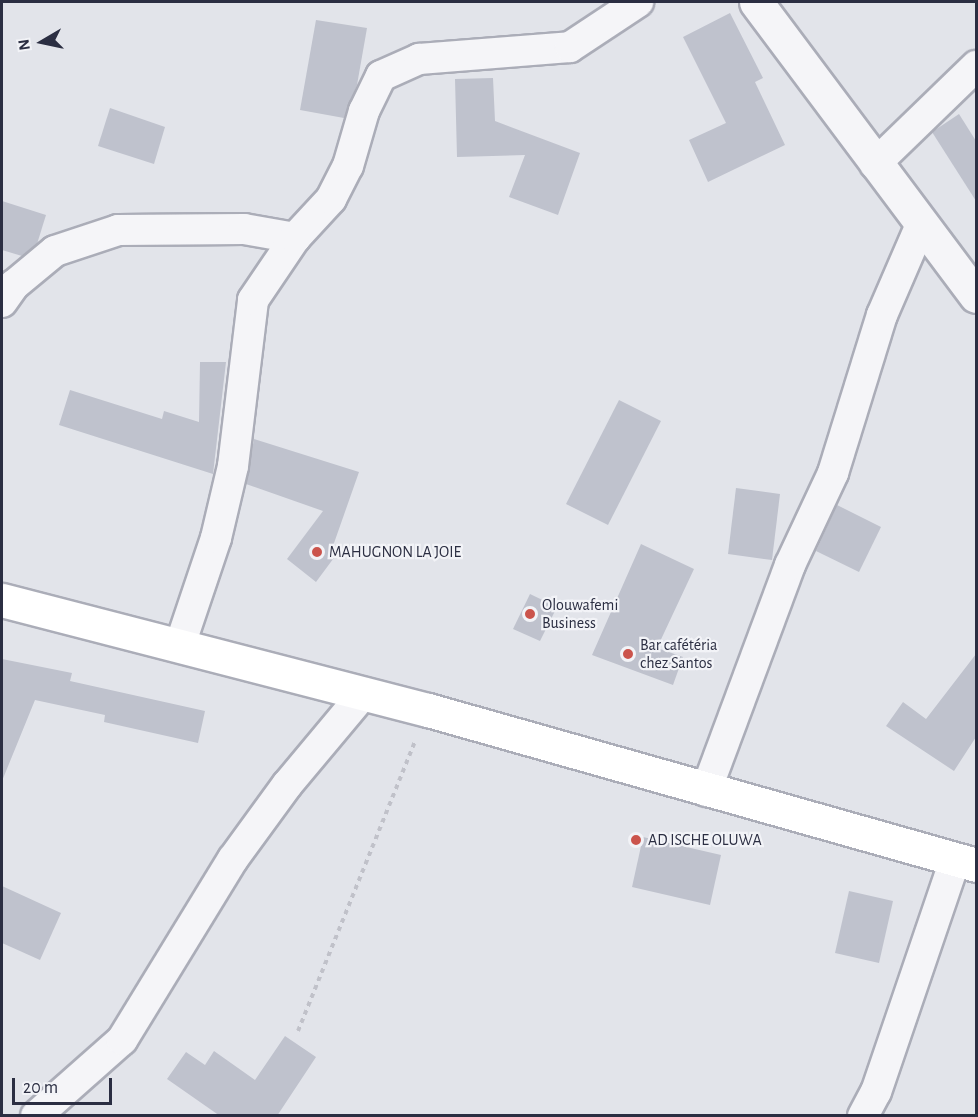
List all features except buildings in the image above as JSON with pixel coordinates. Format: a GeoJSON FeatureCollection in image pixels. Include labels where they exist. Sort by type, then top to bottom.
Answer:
{"type":"FeatureCollection","features":[{"type":"Feature","properties":{"kind":"main road"},"geometry":{"type":"LineString","coordinates":[[2,600],[428,710],[706,791],[966,862]]}},
{"type":"Feature","properties":{"kind":"street"},"geometry":{"type":"LineString","coordinates":[[180,645],[216,538],[233,466],[254,300],[295,238],[331,199],[348,166],[364,111],[381,76],[419,59],[570,46],[638,2]]}},
{"type":"Feature","properties":{"kind":"street"},"geometry":{"type":"LineString","coordinates":[[756,2],[976,296]]}},
{"type":"Feature","properties":{"kind":"street"},"geometry":{"type":"LineString","coordinates":[[875,164],[976,66]]}},
{"type":"Feature","properties":{"kind":"street"},"geometry":{"type":"LineString","coordinates":[[706,791],[790,565],[833,473],[882,315],[921,225]]}},
{"type":"Feature","properties":{"kind":"street"},"geometry":{"type":"LineString","coordinates":[[2,302],[14,285],[55,251],[118,230],[244,229],[295,238]]}},
{"type":"Feature","properties":{"kind":"street"},"geometry":{"type":"LineString","coordinates":[[36,1116],[122,1040],[233,859],[286,785],[364,693]]}},
{"type":"Feature","properties":{"kind":"street"},"geometry":{"type":"LineString","coordinates":[[863,1116],[876,1092],[966,862]]}},
{"type":"Feature","properties":{"kind":"path"},"geometry":{"type":"LineString","coordinates":[[298,1031],[428,710]]}},
{"type":"Feature","properties":{"kind":"place","name":"MAHUGNON LA JOIE"},"geometry":{"type":"Point","coordinates":[317,552]}},
{"type":"Feature","properties":{"kind":"place","name":"Olouwafemi Business"},"geometry":{"type":"Point","coordinates":[530,614]}},
{"type":"Feature","properties":{"kind":"place","name":"Bar cafétéria chez Santos"},"geometry":{"type":"Point","coordinates":[628,654]}},
{"type":"Feature","properties":{"kind":"place","name":"AD ISCHE OLUWA"},"geometry":{"type":"Point","coordinates":[636,840]}}]}
